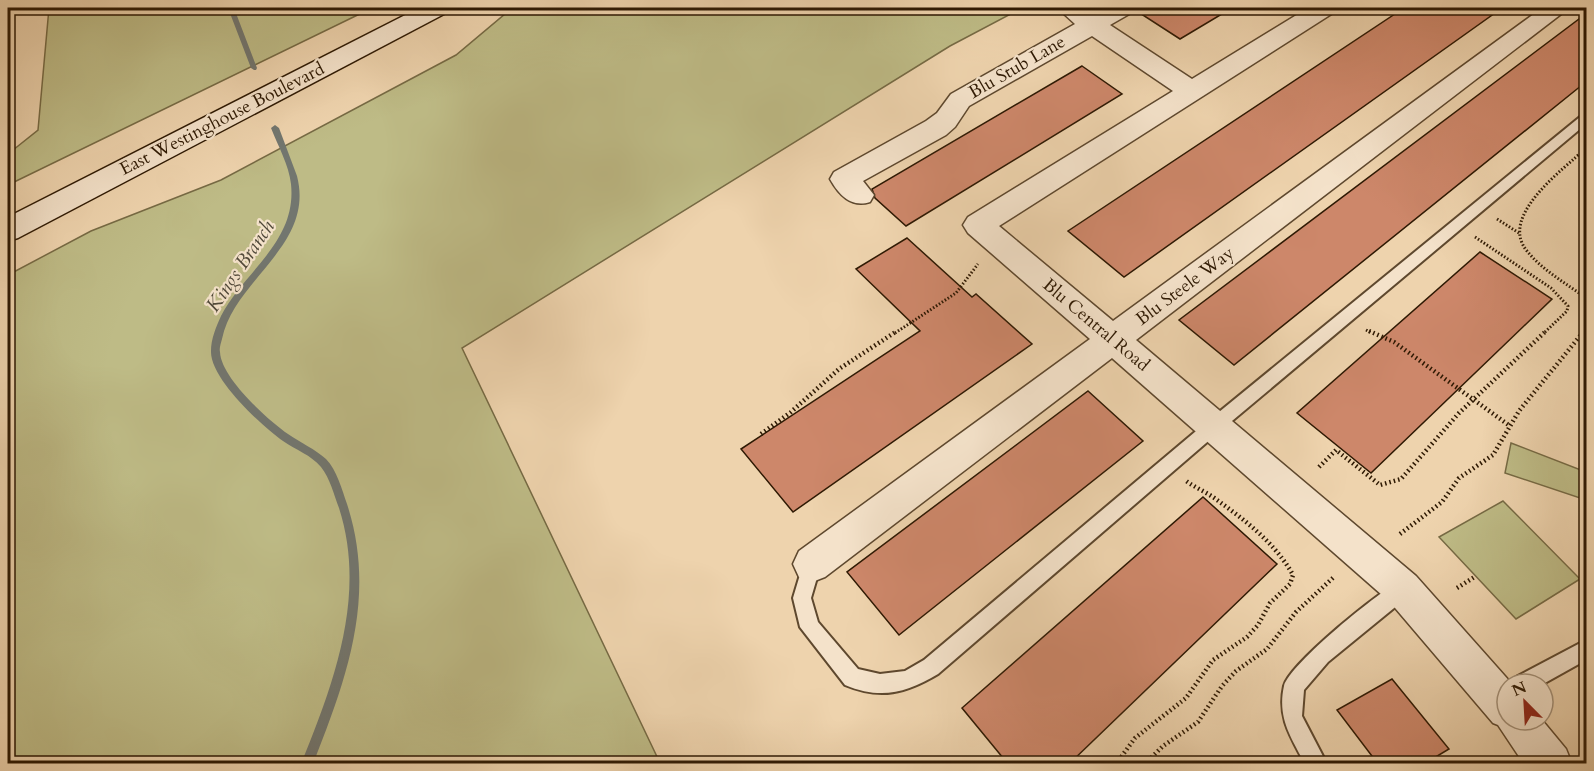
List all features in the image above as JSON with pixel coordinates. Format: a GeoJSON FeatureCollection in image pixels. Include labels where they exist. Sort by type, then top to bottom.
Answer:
{"type":"FeatureCollection","features":[{"type":"Feature","properties":{"kind":"street","name":"East Westinghouse Boulevard"},"geometry":{"type":"LineString","coordinates":[[8,230],[437,8]]}},
{"type":"Feature","properties":{"kind":"street","name":"Blu Stub Lane"},"geometry":{"type":"LineString","coordinates":[[860,195],[844,179],[936,128],[946,120],[960,100],[1083,18],[1122,8]]}},
{"type":"Feature","properties":{"kind":"street","name":"Blu Central Road"},"geometry":{"type":"LineString","coordinates":[[1324,8],[978,225],[1364,552],[1495,685]]}},
{"type":"Feature","properties":{"kind":"street","name":"Blu Steele Way"},"geometry":{"type":"LineString","coordinates":[[812,564],[1557,8]]}},
{"type":"Feature","properties":{"kind":"street"},"geometry":{"type":"LineString","coordinates":[[1083,18],[1192,91]]}},
{"type":"Feature","properties":{"kind":"street","name":"Blu Central Road"},"geometry":{"type":"LineString","coordinates":[[1530,732],[1551,764]]}},
{"type":"Feature","properties":{"kind":"lane"},"geometry":{"type":"LineString","coordinates":[[812,564],[802,598],[810,627],[852,678],[880,684],[907,681],[932,667],[1214,426],[1587,117]]}},
{"type":"Feature","properties":{"kind":"lane"},"geometry":{"type":"LineString","coordinates":[[1317,764],[1292,717],[1294,686],[1322,655],[1403,590]]}},
{"type":"Feature","properties":{"kind":"lane"},"geometry":{"type":"LineString","coordinates":[[1554,672],[1587,650]]}},
{"type":"Feature","properties":{"kind":"path"},"geometry":{"type":"LineString","coordinates":[[1587,148],[1526,206],[1519,233],[1529,255],[1587,298]]}},
{"type":"Feature","properties":{"kind":"path"},"geometry":{"type":"LineString","coordinates":[[1491,215],[1519,233]]}},
{"type":"Feature","properties":{"kind":"path"},"geometry":{"type":"LineString","coordinates":[[1319,467],[1336,450],[1380,485],[1393,483],[1406,474],[1428,446],[1474,400],[1563,317],[1568,306],[1557,293],[1492,253],[1469,233]]}},
{"type":"Feature","properties":{"kind":"path"},"geometry":{"type":"LineString","coordinates":[[760,434],[791,412],[839,369],[956,293],[963,286],[970,271],[978,264]]}},
{"type":"Feature","properties":{"kind":"path"},"geometry":{"type":"LineString","coordinates":[[1359,326],[1394,342],[1510,426]]}},
{"type":"Feature","properties":{"kind":"path"},"geometry":{"type":"LineString","coordinates":[[1400,534],[1442,502],[1459,478],[1493,455],[1510,426],[1587,329]]}},
{"type":"Feature","properties":{"kind":"path"},"geometry":{"type":"LineString","coordinates":[[1116,764],[1135,738],[1186,698],[1213,660],[1246,637],[1258,625],[1270,603],[1290,584],[1293,575],[1283,557],[1219,501],[1197,490],[1185,480]]}},
{"type":"Feature","properties":{"kind":"path"},"geometry":{"type":"LineString","coordinates":[[1145,764],[1163,746],[1198,722],[1222,686],[1236,671],[1267,649],[1296,612],[1335,576]]}},
{"type":"Feature","properties":{"kind":"path"},"geometry":{"type":"LineString","coordinates":[[1457,588],[1476,576]]}},
{"type":"Feature","properties":{"kind":"shaded area"},"geometry":{"type":"Polygon","coordinates":[[[49,8],[372,8],[8,185],[8,154],[38,130],[49,8]]]}},
{"type":"Feature","properties":{"kind":"shaded area"},"geometry":{"type":"Polygon","coordinates":[[[512,8],[1022,8],[950,46],[462,348],[660,763],[8,763],[8,275],[91,231],[221,180],[456,55],[512,8]]]}},
{"type":"Feature","properties":{"kind":"shaded area"},"geometry":{"type":"Polygon","coordinates":[[[1511,443],[1586,472],[1586,500],[1505,473],[1511,443]]]}},
{"type":"Feature","properties":{"kind":"shaded area"},"geometry":{"type":"Polygon","coordinates":[[[1503,501],[1580,579],[1516,619],[1439,537],[1503,501]]]}},
{"type":"Feature","properties":{"kind":"building"},"geometry":{"type":"Polygon","coordinates":[[[1136,8],[1232,8],[1180,39],[1135,10],[1136,8]]]}},
{"type":"Feature","properties":{"kind":"building"},"geometry":{"type":"Polygon","coordinates":[[[1404,8],[1502,8],[1124,277],[1068,231],[1404,8]]]}},
{"type":"Feature","properties":{"kind":"building"},"geometry":{"type":"Polygon","coordinates":[[[1587,13],[1587,81],[1234,365],[1179,320],[1587,13]]]}},
{"type":"Feature","properties":{"kind":"building"},"geometry":{"type":"Polygon","coordinates":[[[1082,66],[1122,94],[906,226],[875,198],[872,189],[1082,66]]]}},
{"type":"Feature","properties":{"kind":"building"},"geometry":{"type":"Polygon","coordinates":[[[907,238],[972,297],[976,294],[1032,344],[793,512],[741,449],[920,331],[856,269],[907,238]]]}},
{"type":"Feature","properties":{"kind":"building"},"geometry":{"type":"Polygon","coordinates":[[[1480,252],[1552,299],[1371,473],[1297,413],[1480,252]]]}},
{"type":"Feature","properties":{"kind":"building"},"geometry":{"type":"Polygon","coordinates":[[[1088,391],[1143,441],[899,635],[847,572],[1088,391]]]}},
{"type":"Feature","properties":{"kind":"building"},"geometry":{"type":"Polygon","coordinates":[[[1203,497],[1277,564],[1069,764],[1008,764],[962,708],[1203,497]]]}},
{"type":"Feature","properties":{"kind":"building"},"geometry":{"type":"Polygon","coordinates":[[[1392,679],[1449,749],[1424,764],[1378,764],[1337,710],[1392,679]]]}},
{"type":"Feature","properties":{"kind":"waterway","name":"Kings Branch"},"geometry":{"type":"LineString","coordinates":[[231,8],[254,68]]}},
{"type":"Feature","properties":{"kind":"waterway","name":"Kings Branch"},"geometry":{"type":"LineString","coordinates":[[275,128],[295,183],[295,208],[288,230],[276,250],[230,307],[220,327],[215,351],[223,373],[254,410],[276,430],[326,466],[350,528],[355,562],[355,597],[350,631],[332,700],[307,764]]}}]}
